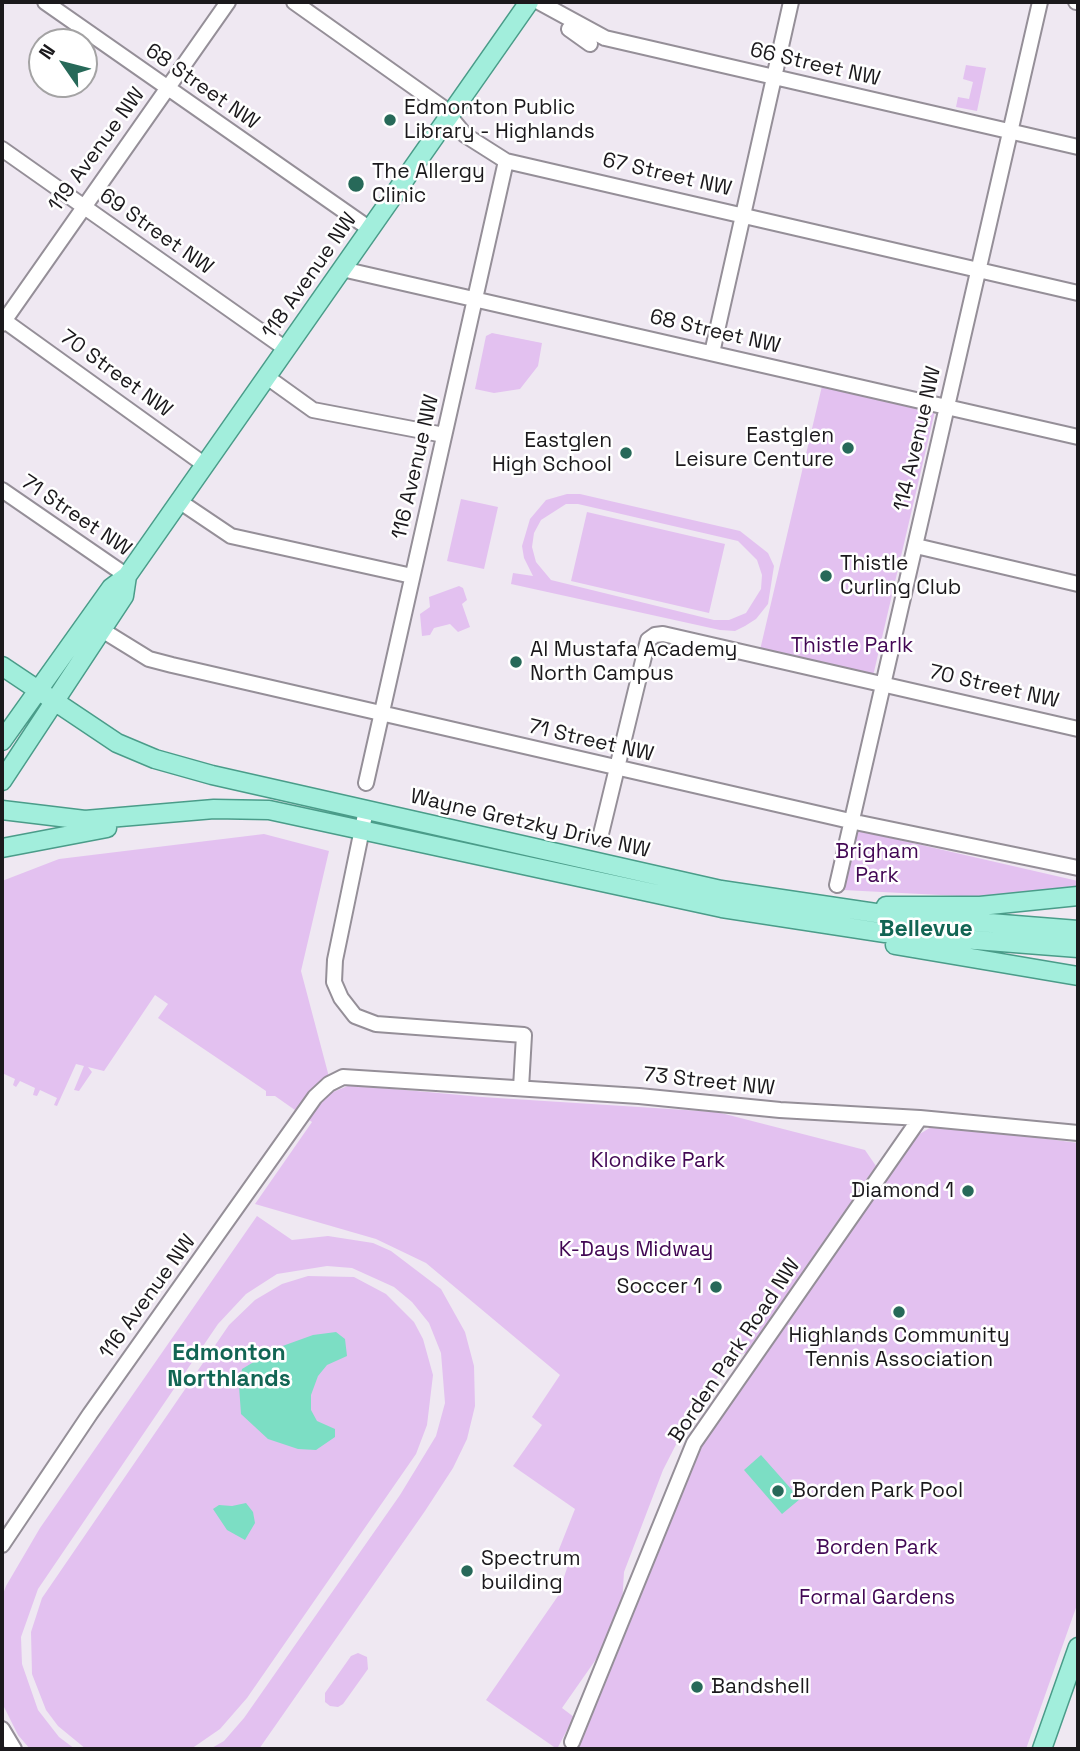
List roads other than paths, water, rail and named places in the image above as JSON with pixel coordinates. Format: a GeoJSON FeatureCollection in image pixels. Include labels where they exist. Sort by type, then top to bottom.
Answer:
{"type":"FeatureCollection","features":[{"type":"Feature","properties":{"kind":"main road","name":"118 Avenue NW"},"geometry":{"type":"LineString","coordinates":[[2,741],[111,588],[127,576],[529,2]]}},
{"type":"Feature","properties":{"kind":"main road","name":"118 Avenue NW"},"geometry":{"type":"LineString","coordinates":[[2,781],[124,596],[127,576]]}},
{"type":"Feature","properties":{"kind":"main road","name":"Wayne Gretzky Drive NW"},"geometry":{"type":"LineString","coordinates":[[2,666],[117,743],[155,759],[365,819],[678,900],[818,924],[953,939],[1078,948]]}},
{"type":"Feature","properties":{"kind":"main road","name":"Wayne Gretzky Drive NW"},"geometry":{"type":"LineString","coordinates":[[2,810],[85,820],[214,809],[269,810],[365,819],[721,890],[826,908],[956,922],[1078,930]]}},
{"type":"Feature","properties":{"kind":"main road"},"geometry":{"type":"LineString","coordinates":[[2,848],[169,814]]}},
{"type":"Feature","properties":{"kind":"main road"},"geometry":{"type":"LineString","coordinates":[[826,908],[980,905],[1078,896]]}},
{"type":"Feature","properties":{"kind":"main road"},"geometry":{"type":"LineString","coordinates":[[818,924],[878,942],[1078,976]]}},
{"type":"Feature","properties":{"kind":"main road"},"geometry":{"type":"LineString","coordinates":[[1042,1749],[1074,1672],[1078,1647]]}},
{"type":"Feature","properties":{"kind":"street","name":"68 Street NW"},"geometry":{"type":"LineString","coordinates":[[46,2],[370,229]]}},
{"type":"Feature","properties":{"kind":"street","name":"119 Avenue NW"},"geometry":{"type":"LineString","coordinates":[[3,321],[228,2]]}},
{"type":"Feature","properties":{"kind":"street","name":"67 Street NW"},"geometry":{"type":"LineString","coordinates":[[294,2],[442,107],[465,135],[506,161],[1078,293]]}},
{"type":"Feature","properties":{"kind":"street"},"geometry":{"type":"LineString","coordinates":[[712,353],[791,2]]}},
{"type":"Feature","properties":{"kind":"street","name":"114 Avenue NW"},"geometry":{"type":"LineString","coordinates":[[837,885],[1040,2]]}},
{"type":"Feature","properties":{"kind":"street","name":"66 Street NW"},"geometry":{"type":"LineString","coordinates":[[544,5],[558,9],[605,38],[1078,147]]}},
{"type":"Feature","properties":{"kind":"street","name":"66 Street NW"},"geometry":{"type":"LineString","coordinates":[[544,5],[552,17],[590,44]]}},
{"type":"Feature","properties":{"kind":"street","name":"69 Street NW"},"geometry":{"type":"LineString","coordinates":[[2,149],[286,349]]}},
{"type":"Feature","properties":{"kind":"street","name":"116 Avenue NW"},"geometry":{"type":"LineString","coordinates":[[366,783],[506,161]]}},
{"type":"Feature","properties":{"kind":"street","name":"68 Street NW"},"geometry":{"type":"LineString","coordinates":[[342,269],[1078,438]]}},
{"type":"Feature","properties":{"kind":"street","name":"70 Street NW"},"geometry":{"type":"LineString","coordinates":[[3,321],[205,465]]}},
{"type":"Feature","properties":{"kind":"street"},"geometry":{"type":"LineString","coordinates":[[267,377],[313,410],[444,435]]}},
{"type":"Feature","properties":{"kind":"street","name":"71 Street NW"},"geometry":{"type":"LineString","coordinates":[[2,490],[127,576]]}},
{"type":"Feature","properties":{"kind":"street"},"geometry":{"type":"LineString","coordinates":[[179,501],[231,536],[412,576]]}},
{"type":"Feature","properties":{"kind":"street"},"geometry":{"type":"LineString","coordinates":[[916,546],[1078,584]]}},
{"type":"Feature","properties":{"kind":"street","name":"71 Street NW"},"geometry":{"type":"LineString","coordinates":[[102,631],[149,659],[850,821],[1072,869],[1078,867]]}},
{"type":"Feature","properties":{"kind":"street","name":"70 Street NW"},"geometry":{"type":"LineString","coordinates":[[616,768],[648,640],[654,635],[663,634],[1078,729]]}},
{"type":"Feature","properties":{"kind":"street"},"geometry":{"type":"LineString","coordinates":[[600,838],[616,768]]}},
{"type":"Feature","properties":{"kind":"street"},"geometry":{"type":"LineString","coordinates":[[365,819],[334,971],[334,982],[344,1004],[355,1016],[376,1024],[524,1035],[520,1088]]}},
{"type":"Feature","properties":{"kind":"street","name":"73 Street NW"},"geometry":{"type":"LineString","coordinates":[[336,1080],[354,1076],[780,1110],[920,1118],[1078,1133]]}},
{"type":"Feature","properties":{"kind":"street","name":"116 Avenue NW"},"geometry":{"type":"LineString","coordinates":[[2,1545],[90,1414],[307,1109],[336,1080]]}},
{"type":"Feature","properties":{"kind":"street","name":"Borden Park Road NW"},"geometry":{"type":"LineString","coordinates":[[572,1742],[600,1680],[694,1443],[920,1118]]}},
{"type":"Feature","properties":{"kind":"street"},"geometry":{"type":"LineString","coordinates":[[2,1729],[14,1749]]}},
{"type":"Feature","properties":{"kind":"place","name":"Edmonton Public Library - Highlands"},"geometry":{"type":"Point","coordinates":[390,120]}},
{"type":"Feature","properties":{"kind":"place","name":"The Allergy Clinic"},"geometry":{"type":"Point","coordinates":[356,184]}},
{"type":"Feature","properties":{"kind":"place","name":"Eastglen Leisure Centure"},"geometry":{"type":"Point","coordinates":[848,448]}},
{"type":"Feature","properties":{"kind":"place","name":"Eastglen High School"},"geometry":{"type":"Point","coordinates":[626,453]}},
{"type":"Feature","properties":{"kind":"place","name":"Thistle Curling Club"},"geometry":{"type":"Point","coordinates":[826,576]}},
{"type":"Feature","properties":{"kind":"place","name":"Al Mustafa Academy North Campus"},"geometry":{"type":"Point","coordinates":[516,662]}},
{"type":"Feature","properties":{"kind":"place","name":"Diamond 1"},"geometry":{"type":"Point","coordinates":[968,1191]}},
{"type":"Feature","properties":{"kind":"place","name":"Soccer 1"},"geometry":{"type":"Point","coordinates":[716,1287]}},
{"type":"Feature","properties":{"kind":"place","name":"Highlands Community Tennis Association"},"geometry":{"type":"Point","coordinates":[899,1312]}},
{"type":"Feature","properties":{"kind":"place","name":"Borden Park Pool"},"geometry":{"type":"Point","coordinates":[778,1491]}},
{"type":"Feature","properties":{"kind":"place","name":"Spectrum building"},"geometry":{"type":"Point","coordinates":[467,1571]}},
{"type":"Feature","properties":{"kind":"place","name":"Bandshell"},"geometry":{"type":"Point","coordinates":[697,1687]}},
{"type":"Feature","properties":{"kind":"district","name":"Bellevue"},"geometry":{"type":"Point","coordinates":[926,930]}},
{"type":"Feature","properties":{"kind":"district","name":"Edmonton Northlands"},"geometry":{"type":"Point","coordinates":[229,1367]}},
{"type":"Feature","properties":{"kind":"park label","name":"Thistle Parlk"},"geometry":{"type":"Point","coordinates":[852,646]}},
{"type":"Feature","properties":{"kind":"park label","name":"Brigham Park"},"geometry":{"type":"Point","coordinates":[877,864]}},
{"type":"Feature","properties":{"kind":"park label","name":"Klondike Park"},"geometry":{"type":"Point","coordinates":[658,1161]}},
{"type":"Feature","properties":{"kind":"park label","name":"K-Days Midway"},"geometry":{"type":"Point","coordinates":[636,1250]}},
{"type":"Feature","properties":{"kind":"park label","name":"Borden Park"},"geometry":{"type":"Point","coordinates":[877,1548]}},
{"type":"Feature","properties":{"kind":"park label","name":"Formal Gardens"},"geometry":{"type":"Point","coordinates":[877,1598]}}]}
